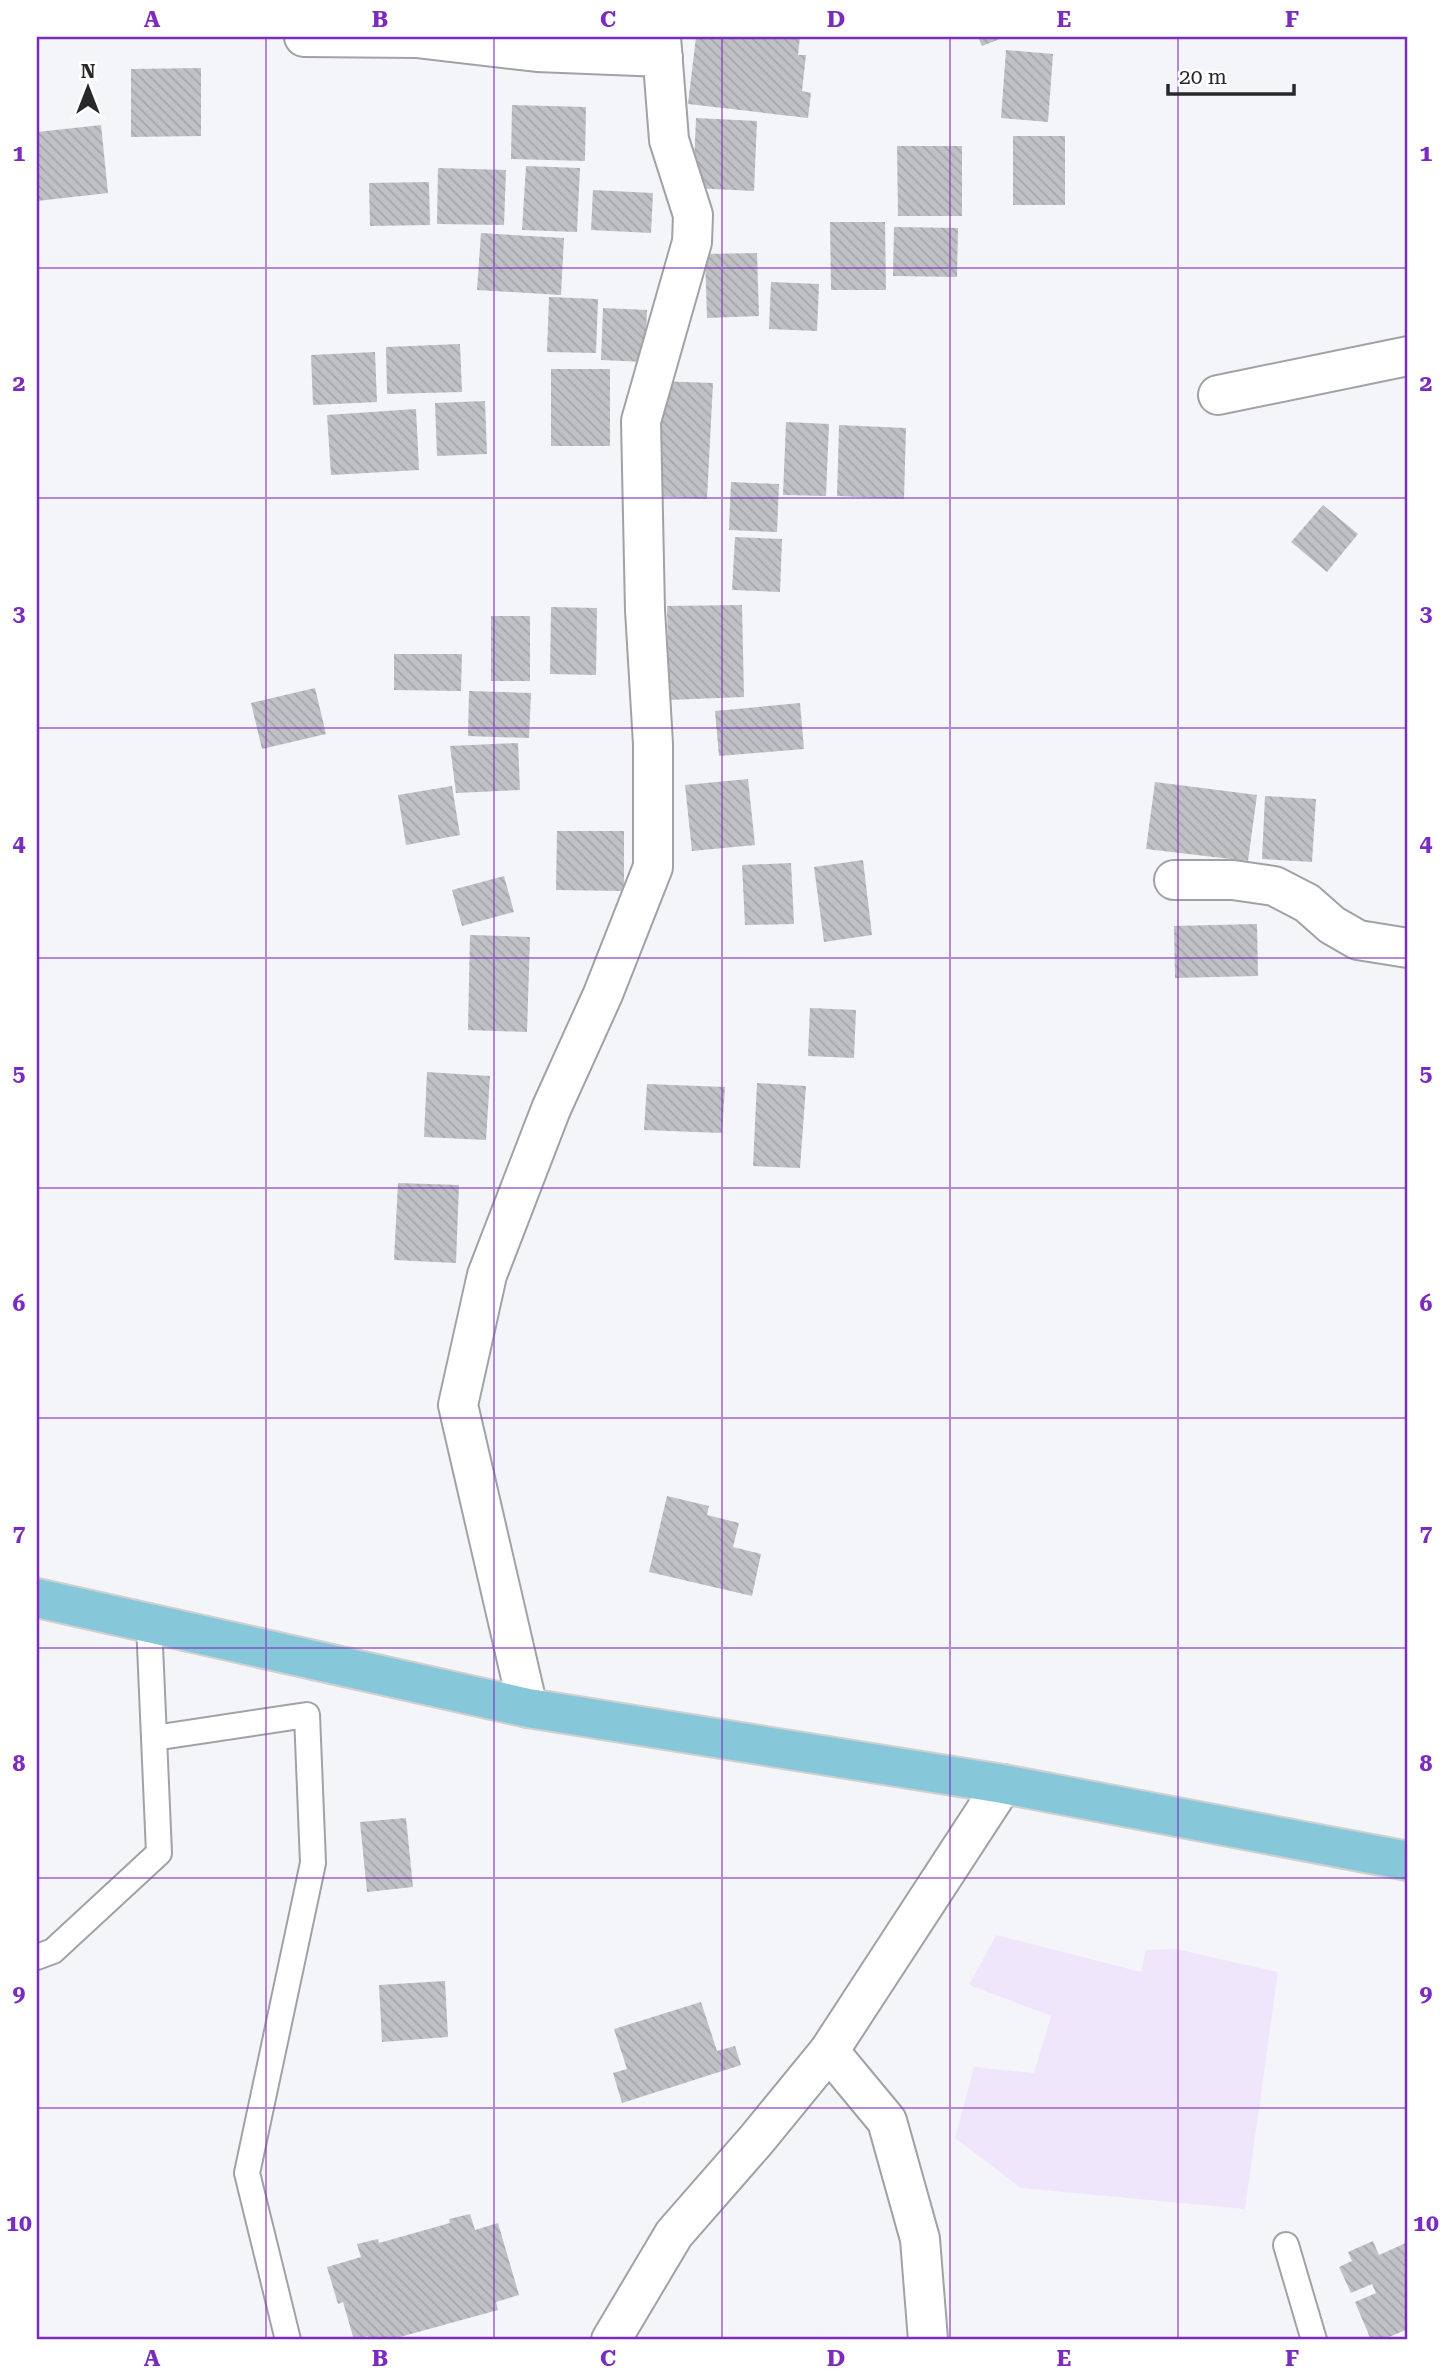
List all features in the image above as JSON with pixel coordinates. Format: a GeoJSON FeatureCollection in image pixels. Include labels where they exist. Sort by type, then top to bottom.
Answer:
{"type":"FeatureCollection","features":[{"type":"Feature","properties":{"kind":"main road"},"geometry":{"type":"LineString","coordinates":[[37,1598],[528,1708],[1003,1784],[1408,1861]]}},
{"type":"Feature","properties":{"kind":"street"},"geometry":{"type":"LineString","coordinates":[[304,37],[416,38],[537,52],[662,47],[668,140],[693,215],[692,243],[642,421],[645,610],[653,744],[653,867],[603,994],[551,1110],[487,1275],[458,1405],[528,1708]]}},
{"type":"Feature","properties":{"kind":"street"},"geometry":{"type":"LineString","coordinates":[[1218,395],[1408,356]]}},
{"type":"Feature","properties":{"kind":"street"},"geometry":{"type":"LineString","coordinates":[[1174,880],[1233,880],[1274,886],[1307,903],[1332,925],[1358,940],[1408,948]]}},
{"type":"Feature","properties":{"kind":"street"},"geometry":{"type":"LineString","coordinates":[[605,2338],[674,2234],[829,2051],[1003,1784]]}},
{"type":"Feature","properties":{"kind":"street"},"geometry":{"type":"LineString","coordinates":[[829,2051],[887,2121],[920,2239],[928,2340]]}},
{"type":"Feature","properties":{"kind":"lane"},"geometry":{"type":"LineString","coordinates":[[37,1957],[53,1951],[159,1853],[149,1623]]}},
{"type":"Feature","properties":{"kind":"lane"},"geometry":{"type":"LineString","coordinates":[[154,1738],[307,1715],[313,1863],[247,2173],[288,2340]]}},
{"type":"Feature","properties":{"kind":"lane"},"geometry":{"type":"LineString","coordinates":[[1286,2245],[1314,2340]]}},
{"type":"Feature","properties":{"kind":"shaded area"},"geometry":{"type":"Polygon","coordinates":[[[996,1935],[1141,1972],[1146,1950],[1176,1949],[1278,1972],[1245,2209],[1021,2188],[955,2138],[974,2067],[1034,2073],[1051,2016],[969,1985],[996,1935]]]}},
{"type":"Feature","properties":{"kind":"building"},"geometry":{"type":"Polygon","coordinates":[[[696,37],[800,37],[798,55],[806,55],[802,91],[811,93],[808,118],[688,104],[696,37]]]}},
{"type":"Feature","properties":{"kind":"building"},"geometry":{"type":"Polygon","coordinates":[[[978,37],[1005,37],[982,46],[978,37]]]}},
{"type":"Feature","properties":{"kind":"building"},"geometry":{"type":"Polygon","coordinates":[[[1006,50],[1053,54],[1048,122],[1001,118],[1006,50]]]}},
{"type":"Feature","properties":{"kind":"building"},"geometry":{"type":"Polygon","coordinates":[[[201,68],[201,136],[131,137],[131,69],[201,68]]]}},
{"type":"Feature","properties":{"kind":"building"},"geometry":{"type":"Polygon","coordinates":[[[512,105],[586,107],[585,161],[511,159],[512,105]]]}},
{"type":"Feature","properties":{"kind":"building"},"geometry":{"type":"Polygon","coordinates":[[[696,118],[757,121],[754,191],[693,188],[696,118]]]}},
{"type":"Feature","properties":{"kind":"building"},"geometry":{"type":"Polygon","coordinates":[[[101,125],[108,193],[37,201],[37,132],[101,125]]]}},
{"type":"Feature","properties":{"kind":"building"},"geometry":{"type":"Polygon","coordinates":[[[1013,136],[1065,136],[1065,205],[1013,205],[1013,136]]]}},
{"type":"Feature","properties":{"kind":"building"},"geometry":{"type":"Polygon","coordinates":[[[897,146],[962,146],[962,216],[898,216],[897,146]]]}},
{"type":"Feature","properties":{"kind":"building"},"geometry":{"type":"Polygon","coordinates":[[[526,166],[580,168],[577,232],[522,230],[526,166]]]}},
{"type":"Feature","properties":{"kind":"building"},"geometry":{"type":"Polygon","coordinates":[[[438,168],[506,170],[504,225],[437,224],[438,168]]]}},
{"type":"Feature","properties":{"kind":"building"},"geometry":{"type":"Polygon","coordinates":[[[429,182],[430,225],[370,226],[369,183],[429,182]]]}},
{"type":"Feature","properties":{"kind":"building"},"geometry":{"type":"Polygon","coordinates":[[[593,190],[653,193],[651,233],[591,230],[593,190]]]}},
{"type":"Feature","properties":{"kind":"building"},"geometry":{"type":"Polygon","coordinates":[[[830,222],[885,222],[886,290],[831,290],[830,222]]]}},
{"type":"Feature","properties":{"kind":"building"},"geometry":{"type":"Polygon","coordinates":[[[894,227],[958,228],[957,277],[893,276],[894,227]]]}},
{"type":"Feature","properties":{"kind":"building"},"geometry":{"type":"Polygon","coordinates":[[[481,233],[564,238],[561,295],[477,290],[481,233]]]}},
{"type":"Feature","properties":{"kind":"building"},"geometry":{"type":"Polygon","coordinates":[[[757,253],[759,316],[707,318],[705,254],[757,253]]]}},
{"type":"Feature","properties":{"kind":"building"},"geometry":{"type":"Polygon","coordinates":[[[771,282],[819,284],[817,331],[769,329],[771,282]]]}},
{"type":"Feature","properties":{"kind":"building"},"geometry":{"type":"Polygon","coordinates":[[[549,297],[598,299],[596,353],[547,352],[549,297]]]}},
{"type":"Feature","properties":{"kind":"building"},"geometry":{"type":"Polygon","coordinates":[[[603,308],[647,310],[645,362],[601,360],[603,308]]]}},
{"type":"Feature","properties":{"kind":"building"},"geometry":{"type":"Polygon","coordinates":[[[460,344],[462,392],[387,394],[386,347],[460,344]]]}},
{"type":"Feature","properties":{"kind":"building"},"geometry":{"type":"Polygon","coordinates":[[[375,352],[377,402],[313,405],[311,355],[375,352]]]}},
{"type":"Feature","properties":{"kind":"building"},"geometry":{"type":"Polygon","coordinates":[[[551,369],[610,369],[610,446],[551,446],[551,369]]]}},
{"type":"Feature","properties":{"kind":"building"},"geometry":{"type":"Polygon","coordinates":[[[657,381],[713,383],[707,499],[651,496],[657,381]]]}},
{"type":"Feature","properties":{"kind":"building"},"geometry":{"type":"Polygon","coordinates":[[[485,401],[487,454],[437,456],[435,403],[485,401]]]}},
{"type":"Feature","properties":{"kind":"building"},"geometry":{"type":"Polygon","coordinates":[[[416,409],[419,470],[331,475],[327,415],[416,409]]]}},
{"type":"Feature","properties":{"kind":"building"},"geometry":{"type":"Polygon","coordinates":[[[786,422],[829,424],[826,496],[783,495],[786,422]]]}},
{"type":"Feature","properties":{"kind":"building"},"geometry":{"type":"Polygon","coordinates":[[[839,425],[906,428],[904,499],[837,496],[839,425]]]}},
{"type":"Feature","properties":{"kind":"building"},"geometry":{"type":"Polygon","coordinates":[[[731,482],[779,484],[777,532],[729,530],[731,482]]]}},
{"type":"Feature","properties":{"kind":"building"},"geometry":{"type":"Polygon","coordinates":[[[1323,505],[1358,534],[1327,572],[1291,542],[1323,505]]]}},
{"type":"Feature","properties":{"kind":"building"},"geometry":{"type":"Polygon","coordinates":[[[735,537],[782,539],[780,592],[732,590],[735,537]]]}},
{"type":"Feature","properties":{"kind":"building"},"geometry":{"type":"Polygon","coordinates":[[[742,605],[744,697],[669,700],[667,606],[742,605]]]}},
{"type":"Feature","properties":{"kind":"building"},"geometry":{"type":"Polygon","coordinates":[[[551,607],[597,608],[596,675],[550,674],[551,607]]]}},
{"type":"Feature","properties":{"kind":"building"},"geometry":{"type":"Polygon","coordinates":[[[491,616],[530,616],[530,681],[491,681],[491,616]]]}},
{"type":"Feature","properties":{"kind":"building"},"geometry":{"type":"Polygon","coordinates":[[[394,654],[462,654],[461,691],[394,690],[394,654]]]}},
{"type":"Feature","properties":{"kind":"building"},"geometry":{"type":"Polygon","coordinates":[[[315,688],[326,734],[262,749],[251,703],[315,688]]]}},
{"type":"Feature","properties":{"kind":"building"},"geometry":{"type":"Polygon","coordinates":[[[469,691],[531,693],[529,738],[468,736],[469,691]]]}},
{"type":"Feature","properties":{"kind":"building"},"geometry":{"type":"Polygon","coordinates":[[[800,703],[804,749],[719,756],[715,711],[800,703]]]}},
{"type":"Feature","properties":{"kind":"building"},"geometry":{"type":"Polygon","coordinates":[[[518,743],[520,790],[456,793],[450,746],[518,743]]]}},
{"type":"Feature","properties":{"kind":"building"},"geometry":{"type":"Polygon","coordinates":[[[748,779],[755,845],[692,851],[685,785],[748,779]]]}},
{"type":"Feature","properties":{"kind":"building"},"geometry":{"type":"Polygon","coordinates":[[[1155,782],[1257,795],[1248,861],[1146,849],[1155,782]]]}},
{"type":"Feature","properties":{"kind":"building"},"geometry":{"type":"Polygon","coordinates":[[[452,786],[460,835],[406,845],[398,795],[452,786]]]}},
{"type":"Feature","properties":{"kind":"building"},"geometry":{"type":"Polygon","coordinates":[[[1265,796],[1316,799],[1312,862],[1262,859],[1265,796]]]}},
{"type":"Feature","properties":{"kind":"building"},"geometry":{"type":"Polygon","coordinates":[[[557,831],[624,831],[624,891],[556,890],[557,831]]]}},
{"type":"Feature","properties":{"kind":"building"},"geometry":{"type":"Polygon","coordinates":[[[863,860],[872,935],[824,942],[814,867],[863,860]]]}},
{"type":"Feature","properties":{"kind":"building"},"geometry":{"type":"Polygon","coordinates":[[[791,863],[794,924],[745,925],[742,865],[791,863]]]}},
{"type":"Feature","properties":{"kind":"building"},"geometry":{"type":"Polygon","coordinates":[[[504,876],[514,912],[462,926],[452,890],[504,876]]]}},
{"type":"Feature","properties":{"kind":"building"},"geometry":{"type":"Polygon","coordinates":[[[1257,924],[1258,976],[1175,978],[1174,926],[1257,924]]]}},
{"type":"Feature","properties":{"kind":"building"},"geometry":{"type":"Polygon","coordinates":[[[470,935],[530,937],[527,1032],[468,1030],[470,935]]]}},
{"type":"Feature","properties":{"kind":"building"},"geometry":{"type":"Polygon","coordinates":[[[810,1008],[856,1010],[854,1058],[808,1056],[810,1008]]]}},
{"type":"Feature","properties":{"kind":"building"},"geometry":{"type":"Polygon","coordinates":[[[427,1072],[490,1076],[486,1140],[424,1137],[427,1072]]]}},
{"type":"Feature","properties":{"kind":"building"},"geometry":{"type":"Polygon","coordinates":[[[757,1083],[806,1086],[800,1168],[753,1166],[757,1083]]]}},
{"type":"Feature","properties":{"kind":"building"},"geometry":{"type":"Polygon","coordinates":[[[647,1084],[725,1087],[722,1133],[644,1130],[647,1084]]]}},
{"type":"Feature","properties":{"kind":"building"},"geometry":{"type":"Polygon","coordinates":[[[398,1183],[459,1185],[456,1263],[394,1260],[398,1183]]]}},
{"type":"Feature","properties":{"kind":"building"},"geometry":{"type":"Polygon","coordinates":[[[667,1496],[709,1506],[707,1515],[739,1523],[733,1547],[761,1554],[752,1596],[649,1572],[667,1496]]]}},
{"type":"Feature","properties":{"kind":"building"},"geometry":{"type":"Polygon","coordinates":[[[406,1818],[413,1887],[367,1892],[360,1822],[406,1818]]]}},
{"type":"Feature","properties":{"kind":"building"},"geometry":{"type":"Polygon","coordinates":[[[445,1981],[448,2037],[382,2042],[379,1985],[445,1981]]]}},
{"type":"Feature","properties":{"kind":"building"},"geometry":{"type":"Polygon","coordinates":[[[701,2002],[717,2051],[735,2046],[741,2065],[622,2103],[613,2073],[627,2069],[614,2029],[701,2002]]]}},
{"type":"Feature","properties":{"kind":"building"},"geometry":{"type":"Polygon","coordinates":[[[470,2214],[475,2230],[498,2223],[519,2295],[496,2302],[498,2310],[389,2340],[369,2340],[368,2336],[354,2340],[343,2302],[338,2304],[327,2267],[361,2257],[357,2244],[378,2239],[379,2243],[450,2223],[449,2219],[470,2214]]]}},
{"type":"Feature","properties":{"kind":"building"},"geometry":{"type":"Polygon","coordinates":[[[1373,2241],[1379,2255],[1408,2242],[1408,2329],[1382,2340],[1371,2340],[1355,2302],[1376,2293],[1372,2284],[1351,2293],[1339,2267],[1352,2261],[1348,2252],[1373,2241]]]}}]}
